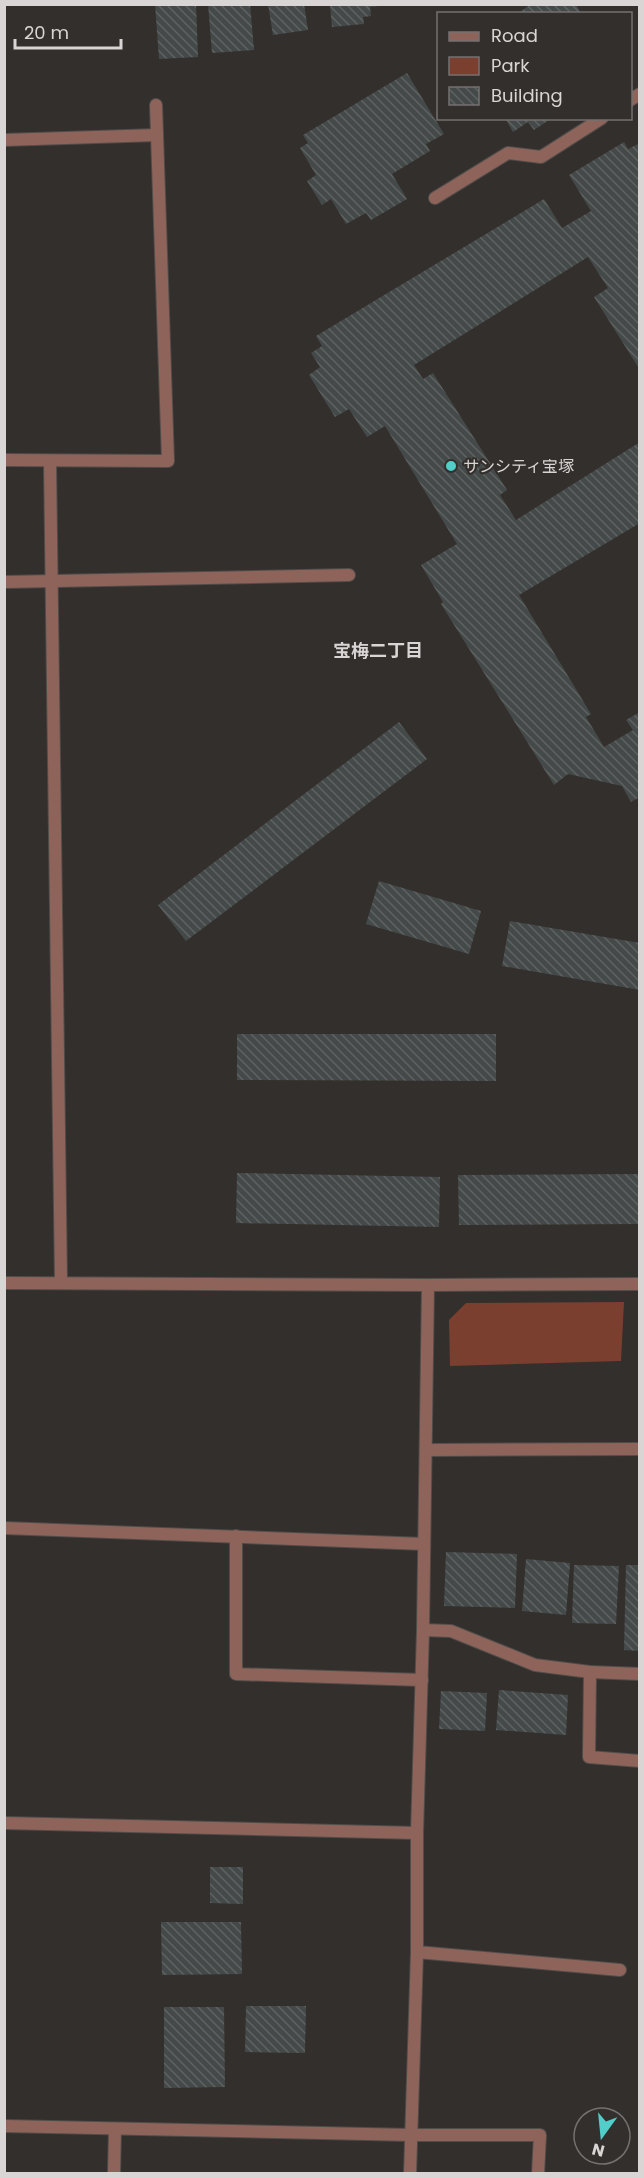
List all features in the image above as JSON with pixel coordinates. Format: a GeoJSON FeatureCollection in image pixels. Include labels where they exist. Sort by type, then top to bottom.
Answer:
{"type":"FeatureCollection","features":[{"type":"Feature","properties":{"kind":"street"},"geometry":{"type":"LineString","coordinates":[[4,460],[168,461],[156,105]]}},
{"type":"Feature","properties":{"kind":"street"},"geometry":{"type":"LineString","coordinates":[[435,198],[508,153],[541,157],[599,120]]}},
{"type":"Feature","properties":{"kind":"street"},"geometry":{"type":"LineString","coordinates":[[4,140],[157,135]]}},
{"type":"Feature","properties":{"kind":"street"},"geometry":{"type":"LineString","coordinates":[[50,462],[61,1282]]}},
{"type":"Feature","properties":{"kind":"street"},"geometry":{"type":"LineString","coordinates":[[4,582],[349,575]]}},
{"type":"Feature","properties":{"kind":"street"},"geometry":{"type":"LineString","coordinates":[[4,1283],[639,1284]]}},
{"type":"Feature","properties":{"kind":"street"},"geometry":{"type":"LineString","coordinates":[[410,2174],[417,1952],[417,1833],[422,1680],[428,1285]]}},
{"type":"Feature","properties":{"kind":"street"},"geometry":{"type":"LineString","coordinates":[[426,1450],[639,1449]]}},
{"type":"Feature","properties":{"kind":"street"},"geometry":{"type":"LineString","coordinates":[[4,1528],[424,1544]]}},
{"type":"Feature","properties":{"kind":"street"},"geometry":{"type":"LineString","coordinates":[[236,1536],[236,1674],[422,1680]]}},
{"type":"Feature","properties":{"kind":"street"},"geometry":{"type":"LineString","coordinates":[[423,1630],[451,1632],[536,1665],[590,1672],[639,1674]]}},
{"type":"Feature","properties":{"kind":"street"},"geometry":{"type":"LineString","coordinates":[[590,1672],[589,1757],[639,1761]]}},
{"type":"Feature","properties":{"kind":"street"},"geometry":{"type":"LineString","coordinates":[[4,1823],[417,1833]]}},
{"type":"Feature","properties":{"kind":"street"},"geometry":{"type":"LineString","coordinates":[[417,1952],[620,1970]]}},
{"type":"Feature","properties":{"kind":"street"},"geometry":{"type":"LineString","coordinates":[[4,2126],[411,2135],[540,2135],[538,2174]]}},
{"type":"Feature","properties":{"kind":"street"},"geometry":{"type":"LineString","coordinates":[[114,2174],[115,2128]]}},
{"type":"Feature","properties":{"kind":"green space"},"geometry":{"type":"Polygon","coordinates":[[[624,1302],[621,1361],[450,1366],[449,1320],[466,1303],[624,1302]]]}},
{"type":"Feature","properties":{"kind":"building"},"geometry":{"type":"Polygon","coordinates":[[[155,4],[196,4],[198,57],[159,59],[155,4]]]}},
{"type":"Feature","properties":{"kind":"building"},"geometry":{"type":"Polygon","coordinates":[[[208,4],[250,4],[254,50],[212,53],[208,4]]]}},
{"type":"Feature","properties":{"kind":"building"},"geometry":{"type":"Polygon","coordinates":[[[268,4],[304,4],[308,30],[273,35],[268,4]]]}},
{"type":"Feature","properties":{"kind":"building"},"geometry":{"type":"Polygon","coordinates":[[[531,4],[576,4],[580,12],[520,12],[531,4]]]}},
{"type":"Feature","properties":{"kind":"building"},"geometry":{"type":"Polygon","coordinates":[[[330,5],[378,6],[370,7],[371,16],[363,17],[364,24],[332,27],[330,5]]]}},
{"type":"Feature","properties":{"kind":"building"},"geometry":{"type":"Polygon","coordinates":[[[407,73],[444,134],[426,144],[430,151],[392,174],[407,199],[371,220],[366,213],[346,224],[331,199],[322,205],[307,181],[316,175],[300,148],[308,143],[303,135],[407,73]]]}},
{"type":"Feature","properties":{"kind":"building"},"geometry":{"type":"Polygon","coordinates":[[[506,120],[549,120],[534,130],[528,122],[513,132],[506,120]]]}},
{"type":"Feature","properties":{"kind":"building","name":"サンシティ宝塚"},"geometry":{"type":"Polygon","coordinates":[[[624,142],[628,149],[640,143],[640,370],[594,297],[608,288],[588,257],[414,365],[423,379],[433,373],[507,490],[500,495],[516,520],[640,442],[640,523],[519,595],[591,714],[586,717],[604,747],[633,730],[626,720],[640,712],[640,797],[631,802],[622,786],[568,774],[554,785],[441,604],[443,602],[421,565],[457,544],[385,426],[367,437],[349,409],[335,417],[309,375],[320,367],[311,353],[322,346],[316,336],[544,199],[562,228],[591,211],[569,175],[624,142]]]}},
{"type":"Feature","properties":{"kind":"building"},"geometry":{"type":"Polygon","coordinates":[[[399,722],[427,759],[186,941],[158,905],[399,722]]]}},
{"type":"Feature","properties":{"kind":"building"},"geometry":{"type":"Polygon","coordinates":[[[379,881],[481,911],[469,954],[366,924],[379,881]]]}},
{"type":"Feature","properties":{"kind":"building"},"geometry":{"type":"Polygon","coordinates":[[[510,921],[640,943],[640,990],[502,966],[510,921]]]}},
{"type":"Feature","properties":{"kind":"building"},"geometry":{"type":"Polygon","coordinates":[[[237,1034],[496,1034],[496,1081],[237,1080],[237,1034]]]}},
{"type":"Feature","properties":{"kind":"building"},"geometry":{"type":"Polygon","coordinates":[[[237,1173],[440,1177],[439,1227],[236,1223],[237,1173]]]}},
{"type":"Feature","properties":{"kind":"building"},"geometry":{"type":"Polygon","coordinates":[[[640,1174],[640,1224],[459,1225],[458,1175],[640,1174]]]}},
{"type":"Feature","properties":{"kind":"building"},"geometry":{"type":"Polygon","coordinates":[[[446,1552],[517,1554],[515,1608],[444,1606],[446,1552]]]}},
{"type":"Feature","properties":{"kind":"building"},"geometry":{"type":"Polygon","coordinates":[[[526,1559],[570,1563],[566,1615],[522,1611],[526,1559]]]}},
{"type":"Feature","properties":{"kind":"building"},"geometry":{"type":"Polygon","coordinates":[[[574,1565],[619,1566],[616,1624],[572,1623],[574,1565]]]}},
{"type":"Feature","properties":{"kind":"building"},"geometry":{"type":"Polygon","coordinates":[[[626,1565],[640,1565],[640,1651],[624,1650],[626,1565]]]}},
{"type":"Feature","properties":{"kind":"building"},"geometry":{"type":"Polygon","coordinates":[[[499,1690],[568,1695],[566,1735],[496,1730],[499,1690]]]}},
{"type":"Feature","properties":{"kind":"building"},"geometry":{"type":"Polygon","coordinates":[[[441,1691],[487,1693],[485,1731],[439,1729],[441,1691]]]}},
{"type":"Feature","properties":{"kind":"building"},"geometry":{"type":"Polygon","coordinates":[[[210,1867],[243,1867],[243,1904],[210,1903],[210,1867]]]}},
{"type":"Feature","properties":{"kind":"building"},"geometry":{"type":"Polygon","coordinates":[[[161,1922],[241,1922],[242,1974],[162,1975],[161,1922]]]}},
{"type":"Feature","properties":{"kind":"building"},"geometry":{"type":"Polygon","coordinates":[[[246,2006],[306,2006],[305,2053],[245,2052],[246,2006]]]}},
{"type":"Feature","properties":{"kind":"building"},"geometry":{"type":"Polygon","coordinates":[[[164,2007],[224,2007],[225,2087],[164,2088],[164,2007]]]}},
{"type":"Feature","properties":{"kind":"place","name":"サンシティ宝塚"},"geometry":{"type":"Point","coordinates":[451,466]}},
{"type":"Feature","properties":{"kind":"district","name":"宝梅二丁目"},"geometry":{"type":"Point","coordinates":[378,651]}}]}
